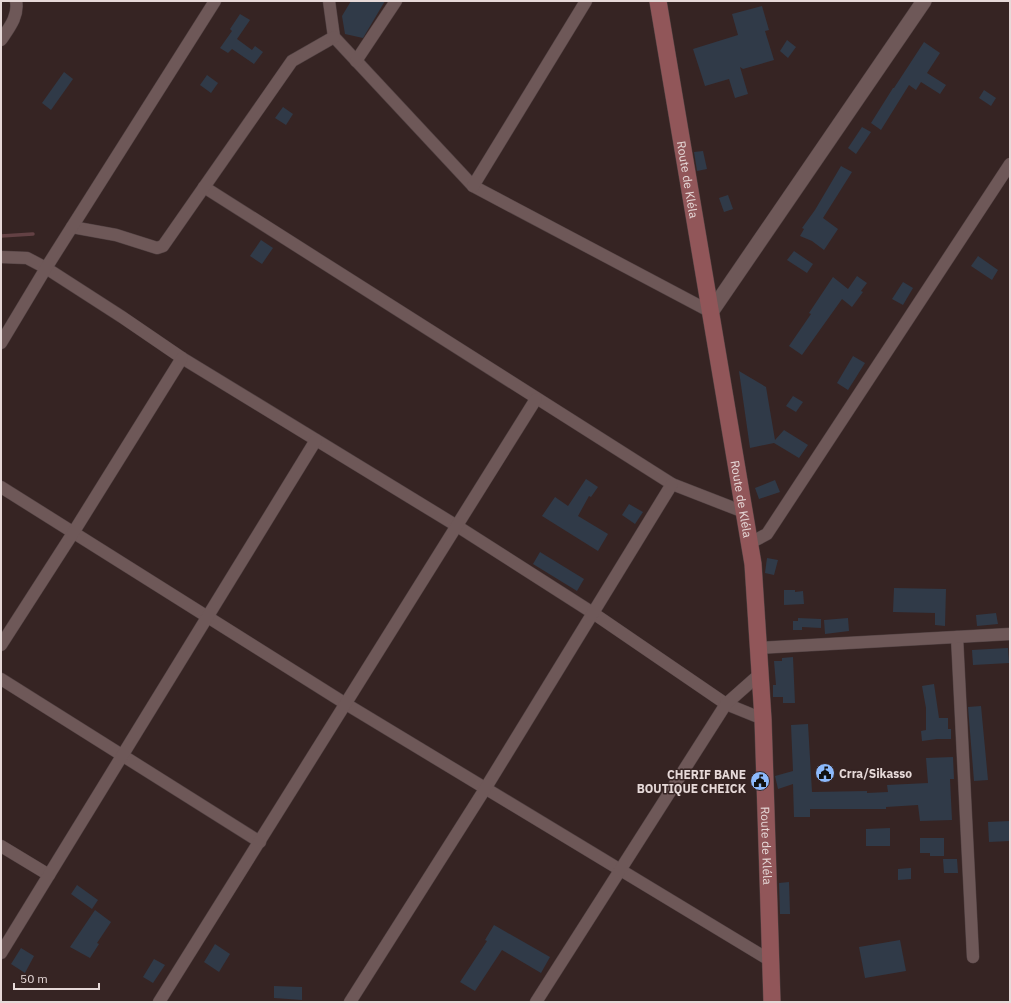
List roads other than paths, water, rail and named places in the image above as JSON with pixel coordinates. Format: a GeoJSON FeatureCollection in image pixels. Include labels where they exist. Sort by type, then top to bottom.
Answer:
{"type":"FeatureCollection","features":[{"type":"Feature","properties":{"kind":"main road","name":"Route de Kléla"},"geometry":{"type":"LineString","coordinates":[[658,1],[750,543],[759,648],[763,719],[772,1002]]}},
{"type":"Feature","properties":{"kind":"street"},"geometry":{"type":"LineString","coordinates":[[1,40],[17,12],[16,1]]}},
{"type":"Feature","properties":{"kind":"street"},"geometry":{"type":"LineString","coordinates":[[1,343],[46,268],[215,1]]}},
{"type":"Feature","properties":{"kind":"street"},"geometry":{"type":"LineString","coordinates":[[329,1],[334,37],[473,186],[712,312],[924,1]]}},
{"type":"Feature","properties":{"kind":"street"},"geometry":{"type":"LineString","coordinates":[[356,61],[396,1]]}},
{"type":"Feature","properties":{"kind":"street"},"geometry":{"type":"LineString","coordinates":[[473,186],[586,1]]}},
{"type":"Feature","properties":{"kind":"street"},"geometry":{"type":"LineString","coordinates":[[72,227],[116,235],[157,248],[164,246],[292,61],[334,37]]}},
{"type":"Feature","properties":{"kind":"street"},"geometry":{"type":"LineString","coordinates":[[750,543],[767,534],[1010,164]]}},
{"type":"Feature","properties":{"kind":"street"},"geometry":{"type":"LineString","coordinates":[[204,187],[672,484],[744,512]]}},
{"type":"Feature","properties":{"kind":"street"},"geometry":{"type":"LineString","coordinates":[[1,257],[27,258],[46,268],[182,358],[457,526],[593,613],[726,704],[763,719]]}},
{"type":"Feature","properties":{"kind":"street"},"geometry":{"type":"LineString","coordinates":[[1,645],[182,358]]}},
{"type":"Feature","properties":{"kind":"street"},"geometry":{"type":"LineString","coordinates":[[159,1002],[536,399]]}},
{"type":"Feature","properties":{"kind":"street"},"geometry":{"type":"LineString","coordinates":[[1,954],[316,440]]}},
{"type":"Feature","properties":{"kind":"street"},"geometry":{"type":"LineString","coordinates":[[350,1002],[485,789],[672,484]]}},
{"type":"Feature","properties":{"kind":"street"},"geometry":{"type":"LineString","coordinates":[[1,487],[346,704],[771,961]]}},
{"type":"Feature","properties":{"kind":"street"},"geometry":{"type":"LineString","coordinates":[[759,648],[1010,634]]}},
{"type":"Feature","properties":{"kind":"street"},"geometry":{"type":"LineString","coordinates":[[957,637],[973,957]]}},
{"type":"Feature","properties":{"kind":"street"},"geometry":{"type":"LineString","coordinates":[[536,1002],[726,704],[760,673]]}},
{"type":"Feature","properties":{"kind":"street"},"geometry":{"type":"LineString","coordinates":[[1,679],[260,842]]}},
{"type":"Feature","properties":{"kind":"street"},"geometry":{"type":"LineString","coordinates":[[1,846],[49,875]]}},
{"type":"Feature","properties":{"kind":"waterway"},"geometry":{"type":"LineString","coordinates":[[1,236],[33,234]]}},
{"type":"Feature","properties":{"kind":"place","name":"Crra/Sikasso"},"geometry":{"type":"Point","coordinates":[825,773]}},
{"type":"Feature","properties":{"kind":"place","name":"CHERIF BANE BOUTIQUE CHEICK"},"geometry":{"type":"Point","coordinates":[760,781]}}]}
